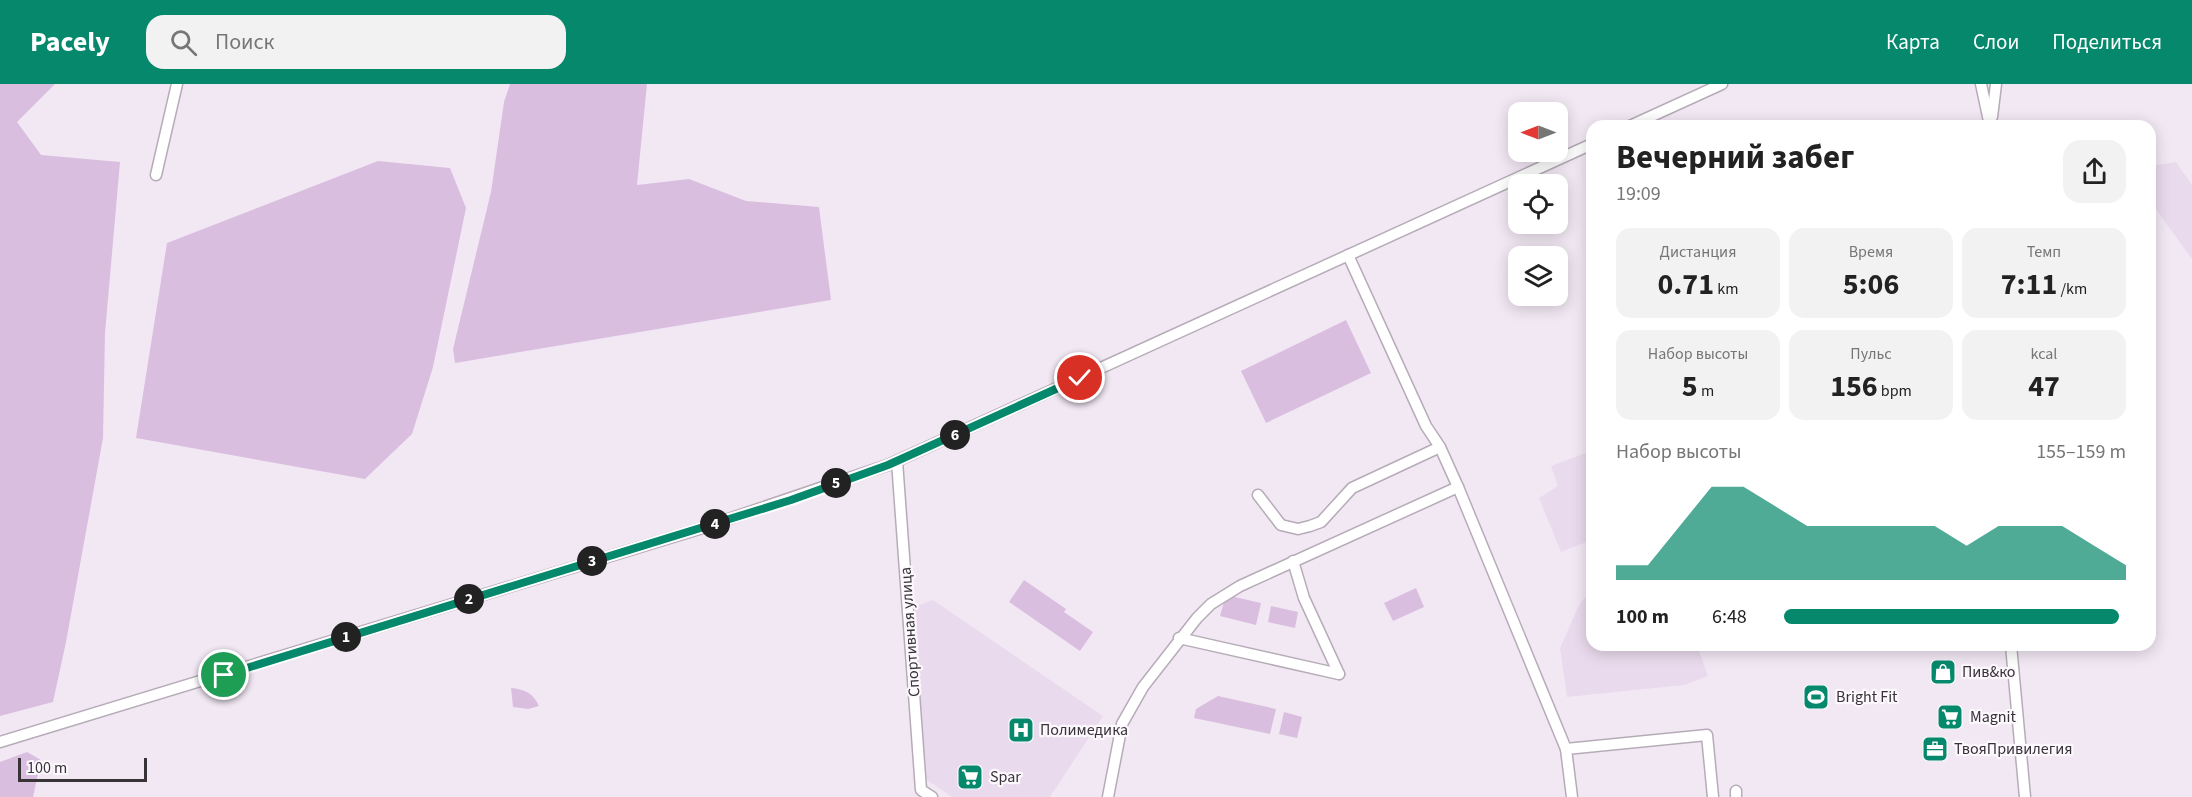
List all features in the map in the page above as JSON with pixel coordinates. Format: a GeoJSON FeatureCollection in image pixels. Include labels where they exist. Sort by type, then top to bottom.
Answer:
{"type":"FeatureCollection","features":[{"type":"Feature","properties":{"kind":"street"},"geometry":{"type":"LineString","coordinates":[[156,175],[177,84]]}},
{"type":"Feature","properties":{"kind":"street"},"geometry":{"type":"LineString","coordinates":[[1643,120],[1722,84]]}},
{"type":"Feature","properties":{"kind":"street"},"geometry":{"type":"LineString","coordinates":[[1981,84],[1989,120]]}},
{"type":"Feature","properties":{"kind":"street"},"geometry":{"type":"LineString","coordinates":[[1991,120],[1996,84]]}},
{"type":"Feature","properties":{"kind":"street"},"geometry":{"type":"LineString","coordinates":[[0,742],[710,526],[897,461],[1586,147]]}},
{"type":"Feature","properties":{"kind":"street"},"geometry":{"type":"LineString","coordinates":[[1347,255],[1426,426],[1440,447],[1458,487],[1566,749],[1572,797]]}},
{"type":"Feature","properties":{"kind":"street"},"geometry":{"type":"LineString","coordinates":[[1258,495],[1281,525],[1298,529],[1310,526],[1321,522],[1352,488],[1440,447]]}},
{"type":"Feature","properties":{"kind":"street","name":"Спортивная улица"},"geometry":{"type":"LineString","coordinates":[[897,461],[922,794],[932,797]]}},
{"type":"Feature","properties":{"kind":"street"},"geometry":{"type":"LineString","coordinates":[[1108,797],[1119,735],[1127,714],[1179,638],[1211,604],[1240,586],[1458,487]]}},
{"type":"Feature","properties":{"kind":"street"},"geometry":{"type":"LineString","coordinates":[[1179,638],[1339,674],[1304,598],[1293,561]]}},
{"type":"Feature","properties":{"kind":"street"},"geometry":{"type":"LineString","coordinates":[[2012,651],[2025,797]]}},
{"type":"Feature","properties":{"kind":"street"},"geometry":{"type":"LineString","coordinates":[[1566,749],[1707,735],[1713,797]]}},
{"type":"Feature","properties":{"kind":"shaded area"},"geometry":{"type":"Polygon","coordinates":[[[0,84],[55,84],[17,122],[41,155],[120,162],[105,333],[103,438],[66,642],[53,702],[0,716],[0,84]]]}},
{"type":"Feature","properties":{"kind":"shaded area"},"geometry":{"type":"Polygon","coordinates":[[[510,84],[647,84],[637,185],[689,179],[746,201],[819,207],[831,300],[455,363],[453,349],[491,192],[504,102],[510,84]]]}},
{"type":"Feature","properties":{"kind":"shaded area"},"geometry":{"type":"Polygon","coordinates":[[[378,161],[450,168],[466,208],[433,367],[412,434],[365,479],[136,438],[167,243],[378,161]]]}},
{"type":"Feature","properties":{"kind":"shaded area"},"geometry":{"type":"Polygon","coordinates":[[[2176,162],[2192,185],[2192,259],[2156,209],[2156,165],[2176,162]]]}},
{"type":"Feature","properties":{"kind":"shaded area"},"geometry":{"type":"Polygon","coordinates":[[[1346,320],[1371,373],[1266,423],[1241,371],[1346,320]]]}},
{"type":"Feature","properties":{"kind":"shaded area"},"geometry":{"type":"Polygon","coordinates":[[[1586,453],[1586,542],[1561,552],[1539,498],[1558,486],[1551,466],[1586,453]]]}},
{"type":"Feature","properties":{"kind":"shaded area"},"geometry":{"type":"Polygon","coordinates":[[[1024,580],[1066,609],[1064,612],[1093,632],[1080,651],[1009,602],[1024,580]]]}},
{"type":"Feature","properties":{"kind":"shaded area"},"geometry":{"type":"Polygon","coordinates":[[[1416,588],[1424,607],[1393,621],[1384,603],[1416,588]]]}},
{"type":"Feature","properties":{"kind":"shaded area"},"geometry":{"type":"Polygon","coordinates":[[[1226,595],[1261,603],[1256,625],[1220,616],[1226,595]]]}},
{"type":"Feature","properties":{"kind":"shaded area"},"geometry":{"type":"Polygon","coordinates":[[[1586,597],[1586,651],[1699,651],[1708,676],[1684,685],[1567,697],[1560,648],[1580,603],[1586,597]]]}},
{"type":"Feature","properties":{"kind":"shaded area"},"geometry":{"type":"Polygon","coordinates":[[[933,600],[1103,716],[1050,797],[952,797],[924,778],[914,607],[933,600]]]}},
{"type":"Feature","properties":{"kind":"shaded area"},"geometry":{"type":"Polygon","coordinates":[[[1271,606],[1298,612],[1295,628],[1268,622],[1271,606]]]}},
{"type":"Feature","properties":{"kind":"shaded area"},"geometry":{"type":"Polygon","coordinates":[[[511,688],[528,692],[539,706],[528,709],[513,707],[511,688]]]}},
{"type":"Feature","properties":{"kind":"shaded area"},"geometry":{"type":"Polygon","coordinates":[[[1218,696],[1276,709],[1270,734],[1194,718],[1196,709],[1218,696]]]}},
{"type":"Feature","properties":{"kind":"shaded area"},"geometry":{"type":"Polygon","coordinates":[[[1284,712],[1302,717],[1297,738],[1279,734],[1284,712]]]}},
{"type":"Feature","properties":{"kind":"shaded area"},"geometry":{"type":"Polygon","coordinates":[[[27,752],[41,760],[33,797],[0,797],[0,762],[27,752]]]}},
{"type":"Feature","properties":{"kind":"place","name":"Пив&ко"},"geometry":{"type":"Point","coordinates":[1943,672]}},
{"type":"Feature","properties":{"kind":"place","name":"Bright Fit"},"geometry":{"type":"Point","coordinates":[1816,697]}},
{"type":"Feature","properties":{"kind":"place","name":"Magnit"},"geometry":{"type":"Point","coordinates":[1950,717]}},
{"type":"Feature","properties":{"kind":"place","name":"Полимедика"},"geometry":{"type":"Point","coordinates":[1021,730]}},
{"type":"Feature","properties":{"kind":"place","name":"ТвояПривилегия"},"geometry":{"type":"Point","coordinates":[1935,749]}},
{"type":"Feature","properties":{"kind":"place","name":"Spar"},"geometry":{"type":"Point","coordinates":[970,777]}},
{"type":"Feature","properties":{"kind":"route"},"geometry":{"type":"LineString","coordinates":[[224,675],[791,500],[888,465],[1080,378]]}}]}
